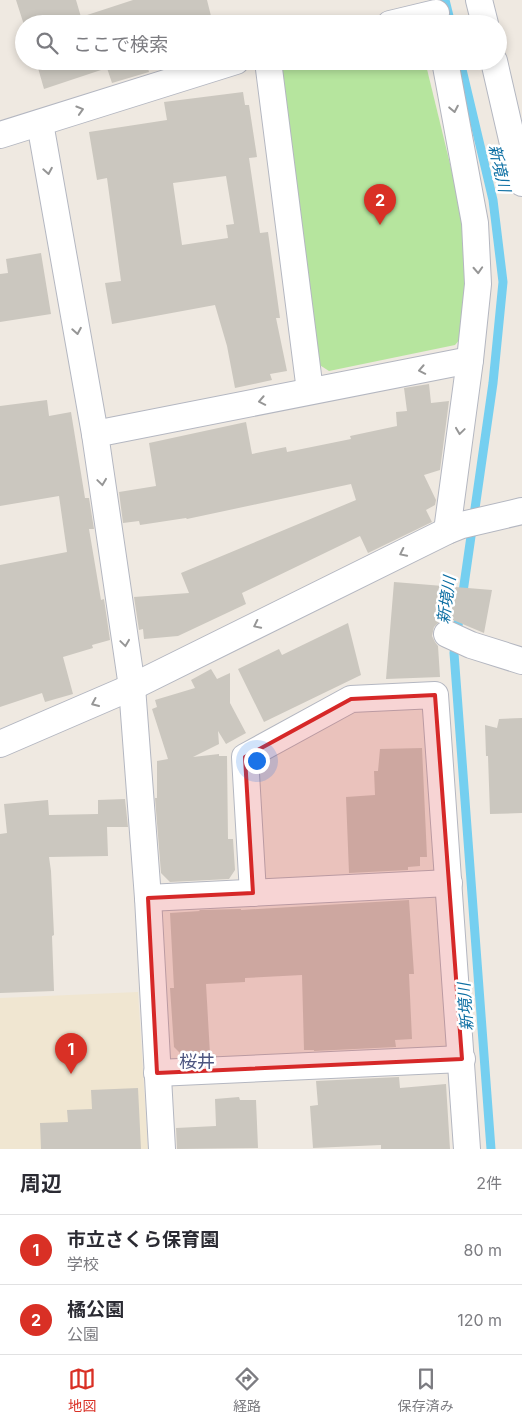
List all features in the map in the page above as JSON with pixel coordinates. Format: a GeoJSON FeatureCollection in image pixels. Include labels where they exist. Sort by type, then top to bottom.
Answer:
{"type":"FeatureCollection","features":[{"type":"Feature","properties":{"kind":"street"},"geometry":{"type":"LineString","coordinates":[[479,0],[483,15]]}},
{"type":"Feature","properties":{"kind":"street"},"geometry":{"type":"LineString","coordinates":[[0,135],[208,70]]}},
{"type":"Feature","properties":{"kind":"street"},"geometry":{"type":"LineString","coordinates":[[269,70],[310,392]]}},
{"type":"Feature","properties":{"kind":"street"},"geometry":{"type":"LineString","coordinates":[[447,70],[476,223],[478,284],[470,360],[465,525]]}},
{"type":"Feature","properties":{"kind":"street"},"geometry":{"type":"LineString","coordinates":[[496,70],[522,183]]}},
{"type":"Feature","properties":{"kind":"street"},"geometry":{"type":"LineString","coordinates":[[40,123],[95,434],[132,687],[148,898],[162,1149]]}},
{"type":"Feature","properties":{"kind":"street"},"geometry":{"type":"LineString","coordinates":[[95,434],[470,360]]}},
{"type":"Feature","properties":{"kind":"street"},"geometry":{"type":"LineString","coordinates":[[0,744],[132,687],[465,525],[522,511]]}},
{"type":"Feature","properties":{"kind":"street"},"geometry":{"type":"LineString","coordinates":[[455,637],[522,661]]}},
{"type":"Feature","properties":{"kind":"street"},"geometry":{"type":"LineString","coordinates":[[254,893],[245,756],[351,699],[435,695],[467,1149]]}},
{"type":"Feature","properties":{"kind":"street"},"geometry":{"type":"LineString","coordinates":[[148,898],[449,883]]}},
{"type":"Feature","properties":{"kind":"street"},"geometry":{"type":"LineString","coordinates":[[158,1073],[462,1059]]}},
{"type":"Feature","properties":{"kind":"highlighted area"},"geometry":{"type":"Polygon","coordinates":[[[435,695],[462,1059],[157,1073],[148,898],[253,893],[245,757],[351,699],[435,695]]]}},
{"type":"Feature","properties":{"kind":"shaded area"},"geometry":{"type":"Polygon","coordinates":[[[138,992],[148,1149],[0,1149],[0,998],[138,992]]]}},
{"type":"Feature","properties":{"kind":"green space"},"geometry":{"type":"Polygon","coordinates":[[[281,70],[427,70],[461,209],[468,285],[462,337],[455,345],[329,371],[318,364],[281,70]]]}},
{"type":"Feature","properties":{"kind":"building"},"geometry":{"type":"Polygon","coordinates":[[[16,0],[76,0],[80,15],[21,15],[16,0]]]}},
{"type":"Feature","properties":{"kind":"building"},"geometry":{"type":"Polygon","coordinates":[[[133,0],[207,0],[211,15],[87,15],[133,0]]]}},
{"type":"Feature","properties":{"kind":"building"},"geometry":{"type":"Polygon","coordinates":[[[39,70],[101,70],[44,89],[39,70]]]}},
{"type":"Feature","properties":{"kind":"building"},"geometry":{"type":"Polygon","coordinates":[[[108,70],[148,70],[149,72],[112,83],[108,70]]]}},
{"type":"Feature","properties":{"kind":"building"},"geometry":{"type":"Polygon","coordinates":[[[243,92],[245,105],[249,105],[257,157],[249,158],[260,233],[268,232],[280,318],[276,318],[287,371],[270,374],[272,380],[235,388],[227,346],[215,305],[112,324],[105,283],[121,281],[107,178],[97,180],[89,132],[167,120],[164,102],[243,92]],[[226,176],[173,183],[182,245],[228,238],[226,225],[234,224],[226,176]]]}},
{"type":"Feature","properties":{"kind":"building"},"geometry":{"type":"Polygon","coordinates":[[[41,253],[51,314],[0,322],[0,274],[8,273],[6,259],[41,253]]]}},
{"type":"Feature","properties":{"kind":"building"},"geometry":{"type":"Polygon","coordinates":[[[429,384],[431,403],[449,401],[440,470],[424,475],[436,500],[435,505],[426,510],[432,522],[368,553],[360,536],[242,593],[246,604],[178,636],[144,639],[143,629],[139,630],[134,597],[189,593],[181,573],[356,500],[351,484],[187,519],[140,525],[139,521],[123,523],[119,492],[156,486],[149,443],[246,422],[252,454],[286,447],[287,452],[351,439],[350,436],[397,426],[396,412],[407,411],[404,388],[429,384]]]}},
{"type":"Feature","properties":{"kind":"building"},"geometry":{"type":"Polygon","coordinates":[[[47,400],[49,416],[71,412],[85,498],[89,498],[94,529],[89,529],[101,600],[104,599],[110,640],[92,645],[93,648],[63,657],[73,694],[45,702],[42,693],[0,707],[0,565],[67,552],[59,496],[0,506],[0,406],[47,400]]]}},
{"type":"Feature","properties":{"kind":"building"},"geometry":{"type":"Polygon","coordinates":[[[394,582],[492,590],[484,633],[446,619],[434,627],[432,636],[438,646],[440,677],[386,679],[394,582]]]}},
{"type":"Feature","properties":{"kind":"building"},"geometry":{"type":"Polygon","coordinates":[[[348,623],[361,675],[264,722],[238,669],[279,649],[282,655],[348,623]]]}},
{"type":"Feature","properties":{"kind":"building"},"geometry":{"type":"Polygon","coordinates":[[[211,669],[217,679],[230,673],[230,703],[246,733],[226,744],[218,731],[219,744],[193,757],[219,754],[219,756],[227,756],[228,839],[233,839],[235,870],[229,879],[170,882],[161,873],[155,798],[157,798],[157,761],[168,759],[152,709],[157,707],[155,700],[195,688],[191,680],[211,669]]]}},
{"type":"Feature","properties":{"kind":"building"},"geometry":{"type":"Polygon","coordinates":[[[522,718],[522,813],[490,814],[485,725],[497,728],[499,719],[522,718]]]}},
{"type":"Feature","properties":{"kind":"building"},"geometry":{"type":"Polygon","coordinates":[[[422,748],[427,857],[420,857],[420,866],[408,867],[408,870],[349,873],[346,797],[375,795],[374,771],[378,771],[380,749],[422,748]]]}},
{"type":"Feature","properties":{"kind":"building"},"geometry":{"type":"Polygon","coordinates":[[[125,799],[128,827],[107,827],[108,856],[49,857],[54,935],[52,936],[54,991],[0,993],[0,834],[7,833],[4,804],[48,800],[49,815],[98,814],[98,800],[125,799]]]}},
{"type":"Feature","properties":{"kind":"building"},"geometry":{"type":"Polygon","coordinates":[[[409,900],[414,974],[409,974],[412,1039],[395,1040],[396,1047],[304,1050],[302,975],[245,978],[245,982],[206,984],[210,1054],[182,1055],[174,1047],[170,988],[174,988],[170,913],[409,900]]]}},
{"type":"Feature","properties":{"kind":"building"},"geometry":{"type":"Polygon","coordinates":[[[399,1077],[400,1088],[446,1084],[450,1149],[381,1149],[381,1145],[313,1148],[310,1106],[318,1105],[316,1081],[399,1077]]]}},
{"type":"Feature","properties":{"kind":"building"},"geometry":{"type":"Polygon","coordinates":[[[138,1088],[141,1149],[41,1149],[40,1123],[68,1122],[67,1110],[92,1109],[91,1090],[138,1088]]]}},
{"type":"Feature","properties":{"kind":"building"},"geometry":{"type":"Polygon","coordinates":[[[239,1097],[240,1100],[256,1100],[258,1148],[177,1149],[176,1128],[216,1126],[215,1099],[239,1097]]]}},
{"type":"Feature","properties":{"kind":"waterway","name":"新境川"},"geometry":{"type":"LineString","coordinates":[[445,0],[449,15]]}},
{"type":"Feature","properties":{"kind":"waterway","name":"新境川"},"geometry":{"type":"LineString","coordinates":[[462,70],[493,200],[503,282],[493,383],[462,599]]}},
{"type":"Feature","properties":{"kind":"waterway","name":"新境川"},"geometry":{"type":"LineString","coordinates":[[460,612],[454,653],[491,1149]]}},
{"type":"Feature","properties":{"kind":"place","name":"橘公園"},"geometry":{"type":"Point","coordinates":[380,225]}},
{"type":"Feature","properties":{"kind":"place","name":"市立さくら保育園"},"geometry":{"type":"Point","coordinates":[71,1074]}},
{"type":"Feature","properties":{"kind":"district","name":"桜井"},"geometry":{"type":"Point","coordinates":[197,1061]}}]}
